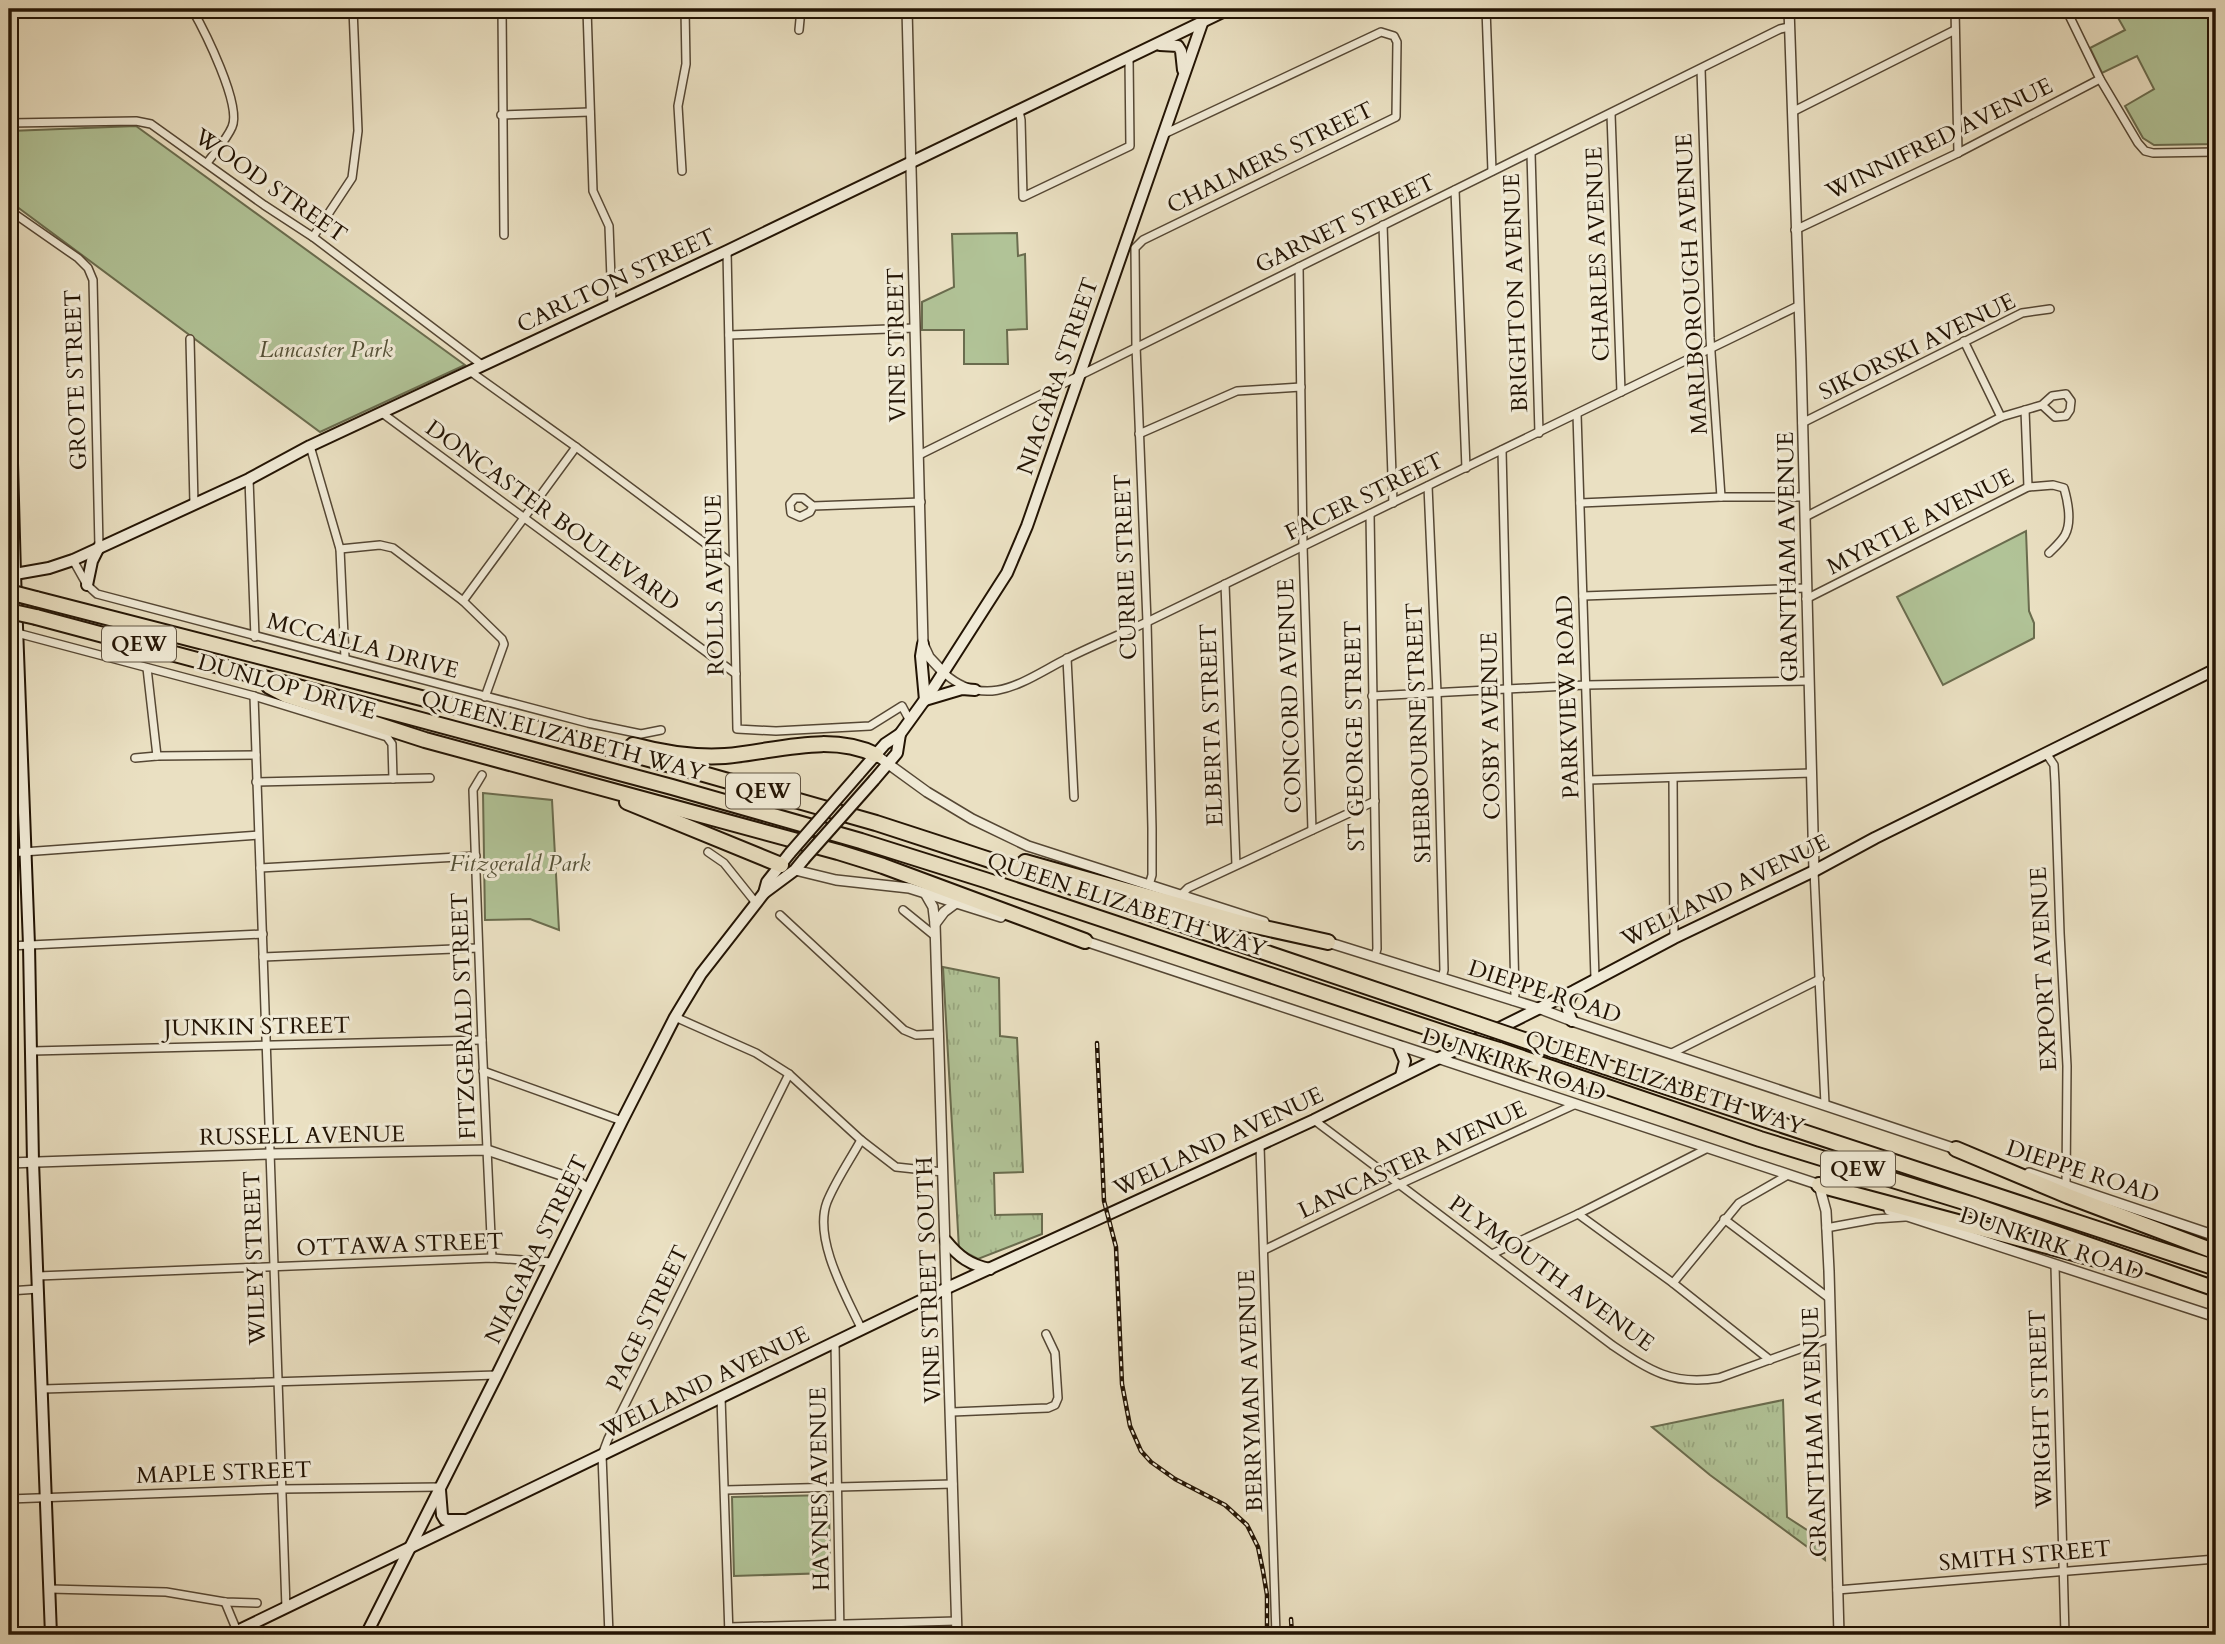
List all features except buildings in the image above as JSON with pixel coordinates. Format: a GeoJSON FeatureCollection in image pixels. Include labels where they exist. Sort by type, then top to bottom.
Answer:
{"type":"FeatureCollection","features":[{"type":"Feature","properties":{"kind":"highway","name":"QUEEN ELIZABETH WAY"},"geometry":{"type":"LineString","coordinates":[[9,592],[464,709],[693,771],[928,840],[2216,1268]]}},
{"type":"Feature","properties":{"kind":"highway","name":"QUEEN ELIZABETH WAY"},"geometry":{"type":"LineString","coordinates":[[9,611],[672,787],[849,838],[985,880],[1760,1139],[1977,1206],[2216,1289]]}},
{"type":"Feature","properties":{"kind":"highway"},"geometry":{"type":"LineString","coordinates":[[243,673],[286,695],[425,740],[861,859],[1085,941]]}},
{"type":"Feature","properties":{"kind":"highway"},"geometry":{"type":"LineString","coordinates":[[464,709],[502,714],[656,751],[702,757],[829,744],[860,747],[876,755]]}},
{"type":"Feature","properties":{"kind":"highway"},"geometry":{"type":"LineString","coordinates":[[567,778],[789,863]]}},
{"type":"Feature","properties":{"kind":"highway"},"geometry":{"type":"LineString","coordinates":[[928,840],[1020,860],[1242,923],[1328,942]]}},
{"type":"Feature","properties":{"kind":"highway"},"geometry":{"type":"LineString","coordinates":[[1956,1149],[2068,1196],[2216,1252]]}},
{"type":"Feature","properties":{"kind":"highway"},"geometry":{"type":"LineString","coordinates":[[1819,1185],[2128,1268],[2168,1273]]}},
{"type":"Feature","properties":{"kind":"main road","name":"NIAGARA STREET"},"geometry":{"type":"LineString","coordinates":[[366,1635],[675,1017],[701,974],[764,893],[767,882],[789,863],[858,775],[910,721],[944,673],[1007,573],[1027,526],[1207,9]]}},
{"type":"Feature","properties":{"kind":"main road","name":"CARLTON STREET"},"geometry":{"type":"LineString","coordinates":[[12,573],[40,570],[73,560],[249,479],[310,446],[727,251],[1229,9]]}},
{"type":"Feature","properties":{"kind":"main road"},"geometry":{"type":"LineString","coordinates":[[1157,45],[1178,46],[1183,59],[1184,76]]}},
{"type":"Feature","properties":{"kind":"main road"},"geometry":{"type":"LineString","coordinates":[[9,353],[14,691],[23,773],[33,1051],[33,1162],[51,1635]]}},
{"type":"Feature","properties":{"kind":"main road"},"geometry":{"type":"LineString","coordinates":[[87,585],[92,561],[99,547]]}},
{"type":"Feature","properties":{"kind":"main road"},"geometry":{"type":"LineString","coordinates":[[923,644],[921,656],[925,700],[962,689],[975,690]]}},
{"type":"Feature","properties":{"kind":"main road","name":"WELLAND AVENUE"},"geometry":{"type":"LineString","coordinates":[[233,1633],[947,1288],[1314,1120],[2216,669]]}},
{"type":"Feature","properties":{"kind":"main road","name":"NIAGARA STREET"},"geometry":{"type":"LineString","coordinates":[[789,863],[804,859],[889,764],[897,752],[900,734]]}},
{"type":"Feature","properties":{"kind":"main road"},"geometry":{"type":"LineString","coordinates":[[1572,1021],[1567,1000],[1574,991]]}},
{"type":"Feature","properties":{"kind":"main road"},"geometry":{"type":"LineString","coordinates":[[1399,1047],[1405,1061],[1401,1076]]}},
{"type":"Feature","properties":{"kind":"main road"},"geometry":{"type":"LineString","coordinates":[[946,1241],[962,1258],[975,1266],[990,1269]]}},
{"type":"Feature","properties":{"kind":"main road"},"geometry":{"type":"LineString","coordinates":[[440,1487],[442,1516],[445,1520],[474,1518]]}},
{"type":"Feature","properties":{"kind":"street"},"geometry":{"type":"LineString","coordinates":[[192,9],[225,79],[234,110],[233,125],[207,163]]}},
{"type":"Feature","properties":{"kind":"street"},"geometry":{"type":"LineString","coordinates":[[313,237],[352,178],[358,131],[353,9]]}},
{"type":"Feature","properties":{"kind":"street"},"geometry":{"type":"LineString","coordinates":[[502,9],[504,235]]}},
{"type":"Feature","properties":{"kind":"street"},"geometry":{"type":"LineString","coordinates":[[587,9],[593,191],[609,226],[612,304]]}},
{"type":"Feature","properties":{"kind":"street"},"geometry":{"type":"LineString","coordinates":[[682,171],[678,106],[686,64],[684,9]]}},
{"type":"Feature","properties":{"kind":"street"},"geometry":{"type":"LineString","coordinates":[[799,30],[801,9]]}},
{"type":"Feature","properties":{"kind":"street","name":"VINE STREET"},"geometry":{"type":"LineString","coordinates":[[907,9],[923,644]]}},
{"type":"Feature","properties":{"kind":"street"},"geometry":{"type":"LineString","coordinates":[[1486,9],[1492,172]]}},
{"type":"Feature","properties":{"kind":"street","name":"GRANTHAM AVENUE"},"geometry":{"type":"LineString","coordinates":[[1789,9],[1814,871],[1825,1104]]}},
{"type":"Feature","properties":{"kind":"street"},"geometry":{"type":"LineString","coordinates":[[1955,9],[1958,153]]}},
{"type":"Feature","properties":{"kind":"street"},"geometry":{"type":"LineString","coordinates":[[2066,9],[2100,79],[2145,151],[2216,152]]}},
{"type":"Feature","properties":{"kind":"street","name":"GARNET STREET"},"geometry":{"type":"LineString","coordinates":[[919,455],[1780,29],[1789,27]]}},
{"type":"Feature","properties":{"kind":"street"},"geometry":{"type":"LineString","coordinates":[[1792,112],[1955,30]]}},
{"type":"Feature","properties":{"kind":"street","name":"CHALMERS STREET"},"geometry":{"type":"LineString","coordinates":[[1135,248],[1143,240],[1396,117],[1397,42],[1394,36],[1381,32],[1164,134]]}},
{"type":"Feature","properties":{"kind":"street"},"geometry":{"type":"LineString","coordinates":[[1018,111],[1021,120],[1023,197],[1130,146],[1129,58]]}},
{"type":"Feature","properties":{"kind":"street","name":"MARLBOROUGH AVENUE"},"geometry":{"type":"LineString","coordinates":[[1701,69],[1711,348],[1721,497]]}},
{"type":"Feature","properties":{"kind":"street","name":"WINNIFRED AVENUE"},"geometry":{"type":"LineString","coordinates":[[1795,230],[1958,153],[2100,79]]}},
{"type":"Feature","properties":{"kind":"street"},"geometry":{"type":"LineString","coordinates":[[501,115],[590,113]]}},
{"type":"Feature","properties":{"kind":"street","name":"CHARLES AVENUE"},"geometry":{"type":"LineString","coordinates":[[1611,114],[1620,392]]}},
{"type":"Feature","properties":{"kind":"street","name":"WOOD STREET"},"geometry":{"type":"LineString","coordinates":[[9,123],[136,121],[151,124],[313,237],[482,365]]}},
{"type":"Feature","properties":{"kind":"street","name":"BRIGHTON AVENUE"},"geometry":{"type":"LineString","coordinates":[[1531,153],[1539,433]]}},
{"type":"Feature","properties":{"kind":"street"},"geometry":{"type":"LineString","coordinates":[[1455,190],[1466,468]]}},
{"type":"Feature","properties":{"kind":"street","name":"GROTE STREET"},"geometry":{"type":"LineString","coordinates":[[9,210],[78,258],[88,268],[93,280],[99,547]]}},
{"type":"Feature","properties":{"kind":"street"},"geometry":{"type":"LineString","coordinates":[[1383,225],[1393,503]]}},
{"type":"Feature","properties":{"kind":"street","name":"CURRIE STREET"},"geometry":{"type":"LineString","coordinates":[[1135,248],[1152,828],[1152,875],[1149,885]]}},
{"type":"Feature","properties":{"kind":"street","name":"ROLLS AVENUE"},"geometry":{"type":"LineString","coordinates":[[727,251],[737,729],[776,731],[870,726],[902,706],[910,721]]}},
{"type":"Feature","properties":{"kind":"street","name":"CONCORD AVENUE"},"geometry":{"type":"LineString","coordinates":[[1299,267],[1303,546],[1312,830]]}},
{"type":"Feature","properties":{"kind":"street","name":"FACER STREET"},"geometry":{"type":"LineString","coordinates":[[975,690],[998,690],[1016,686],[1067,658],[1226,584],[1798,306]]}},
{"type":"Feature","properties":{"kind":"street","name":"SIKORSKI AVENUE"},"geometry":{"type":"LineString","coordinates":[[1802,423],[2022,313],[2050,309]]}},
{"type":"Feature","properties":{"kind":"street"},"geometry":{"type":"LineString","coordinates":[[729,335],[915,328]]}},
{"type":"Feature","properties":{"kind":"street"},"geometry":{"type":"LineString","coordinates":[[190,340],[194,504]]}},
{"type":"Feature","properties":{"kind":"street"},"geometry":{"type":"LineString","coordinates":[[1964,341],[2001,416]]}},
{"type":"Feature","properties":{"kind":"street"},"geometry":{"type":"LineString","coordinates":[[471,372],[733,564]]}},
{"type":"Feature","properties":{"kind":"street"},"geometry":{"type":"LineString","coordinates":[[1139,434],[1237,391],[1301,387]]}},
{"type":"Feature","properties":{"kind":"street"},"geometry":{"type":"LineString","coordinates":[[1805,517],[2001,416],[2042,405]]}},
{"type":"Feature","properties":{"kind":"street"},"geometry":{"type":"LineString","coordinates":[[2025,410],[2028,486]]}},
{"type":"Feature","properties":{"kind":"street","name":"DONCASTER BOULEVARD"},"geometry":{"type":"LineString","coordinates":[[382,413],[736,674]]}},
{"type":"Feature","properties":{"kind":"street","name":"PARKVIEW ROAD"},"geometry":{"type":"LineString","coordinates":[[1577,414],[1595,978]]}},
{"type":"Feature","properties":{"kind":"street"},"geometry":{"type":"LineString","coordinates":[[310,446],[340,549],[345,658]]}},
{"type":"Feature","properties":{"kind":"street"},"geometry":{"type":"LineString","coordinates":[[463,601],[576,447]]}},
{"type":"Feature","properties":{"kind":"street","name":"COSBY AVENUE"},"geometry":{"type":"LineString","coordinates":[[1502,450],[1515,995],[1513,1001]]}},
{"type":"Feature","properties":{"kind":"street"},"geometry":{"type":"LineString","coordinates":[[249,479],[255,637]]}},
{"type":"Feature","properties":{"kind":"street","name":"MYRTLE AVENUE"},"geometry":{"type":"LineString","coordinates":[[1806,599],[2028,486],[2053,485],[2064,488],[2068,499],[2065,535],[2049,553]]}},
{"type":"Feature","properties":{"kind":"street","name":"SHERBOURNE STREET"},"geometry":{"type":"LineString","coordinates":[[1427,486],[1437,693],[1442,978]]}},
{"type":"Feature","properties":{"kind":"street"},"geometry":{"type":"LineString","coordinates":[[1580,503],[1721,497],[1804,497]]}},
{"type":"Feature","properties":{"kind":"street"},"geometry":{"type":"LineString","coordinates":[[813,506],[921,502]]}},
{"type":"Feature","properties":{"kind":"street","name":"ST GEORGE STREET"},"geometry":{"type":"LineString","coordinates":[[1370,514],[1376,801],[1375,956]]}},
{"type":"Feature","properties":{"kind":"street"},"geometry":{"type":"LineString","coordinates":[[340,549],[380,545],[393,548],[463,601],[502,639],[504,644],[485,698]]}},
{"type":"Feature","properties":{"kind":"street"},"geometry":{"type":"LineString","coordinates":[[73,560],[87,585]]}},
{"type":"Feature","properties":{"kind":"street","name":"ELBERTA STREET"},"geometry":{"type":"LineString","coordinates":[[1226,584],[1236,865]]}},
{"type":"Feature","properties":{"kind":"street","name":"MCCALLA DRIVE"},"geometry":{"type":"LineString","coordinates":[[87,585],[97,594],[255,637],[345,658],[485,698],[641,734],[661,730]]}},
{"type":"Feature","properties":{"kind":"street"},"geometry":{"type":"LineString","coordinates":[[1583,596],[1807,589]]}},
{"type":"Feature","properties":{"kind":"street","name":"DUNLOP DRIVE"},"geometry":{"type":"LineString","coordinates":[[13,633],[254,696],[387,737],[391,740],[393,779]]}},
{"type":"Feature","properties":{"kind":"street"},"geometry":{"type":"LineString","coordinates":[[923,644],[929,657],[956,684],[975,690]]}},
{"type":"Feature","properties":{"kind":"street"},"geometry":{"type":"LineString","coordinates":[[1067,658],[1074,797]]}},
{"type":"Feature","properties":{"kind":"street"},"geometry":{"type":"LineString","coordinates":[[148,668],[158,755]]}},
{"type":"Feature","properties":{"kind":"street"},"geometry":{"type":"LineString","coordinates":[[1372,696],[1586,685],[1809,681]]}},
{"type":"Feature","properties":{"kind":"street","name":"WILEY STREET"},"geometry":{"type":"LineString","coordinates":[[254,696],[286,1608]]}},
{"type":"Feature","properties":{"kind":"street","name":"EXPORT AVENUE"},"geometry":{"type":"LineString","coordinates":[[2046,753],[2054,765],[2056,783],[2067,1066],[2066,1185]]}},
{"type":"Feature","properties":{"kind":"street"},"geometry":{"type":"LineString","coordinates":[[135,758],[158,755],[256,755]]}},
{"type":"Feature","properties":{"kind":"street","name":"DIEPPE ROAD"},"geometry":{"type":"LineString","coordinates":[[876,755],[928,792],[1008,838],[1045,853],[1538,1008],[2216,1236]]}},
{"type":"Feature","properties":{"kind":"street"},"geometry":{"type":"LineString","coordinates":[[9,774],[23,773]]}},
{"type":"Feature","properties":{"kind":"street"},"geometry":{"type":"LineString","coordinates":[[1589,780],[1812,773]]}},
{"type":"Feature","properties":{"kind":"street","name":"FITZGERALD STREET"},"geometry":{"type":"LineString","coordinates":[[482,775],[473,790],[492,1258]]}},
{"type":"Feature","properties":{"kind":"street"},"geometry":{"type":"LineString","coordinates":[[256,782],[430,778]]}},
{"type":"Feature","properties":{"kind":"street"},"geometry":{"type":"LineString","coordinates":[[1673,778],[1674,938]]}},
{"type":"Feature","properties":{"kind":"street"},"geometry":{"type":"LineString","coordinates":[[1181,895],[1188,888],[1376,801]]}},
{"type":"Feature","properties":{"kind":"street"},"geometry":{"type":"LineString","coordinates":[[9,853],[258,835]]}},
{"type":"Feature","properties":{"kind":"street"},"geometry":{"type":"LineString","coordinates":[[708,852],[723,863],[756,903]]}},
{"type":"Feature","properties":{"kind":"street"},"geometry":{"type":"LineString","coordinates":[[260,868],[476,856]]}},
{"type":"Feature","properties":{"kind":"street","name":"DUNKIRK ROAD"},"geometry":{"type":"LineString","coordinates":[[789,863],[836,880],[893,885],[925,893],[1085,941],[1819,1185]]}},
{"type":"Feature","properties":{"kind":"street","name":"VINE STREET SOUTH"},"geometry":{"type":"LineString","coordinates":[[925,893],[933,907],[935,924],[957,1635]]}},
{"type":"Feature","properties":{"kind":"street"},"geometry":{"type":"LineString","coordinates":[[935,924],[944,912],[956,903]]}},
{"type":"Feature","properties":{"kind":"street"},"geometry":{"type":"LineString","coordinates":[[904,911],[935,936]]}},
{"type":"Feature","properties":{"kind":"street"},"geometry":{"type":"LineString","coordinates":[[780,915],[904,1030],[916,1035],[939,1034]]}},
{"type":"Feature","properties":{"kind":"street"},"geometry":{"type":"LineString","coordinates":[[9,946],[263,934]]}},
{"type":"Feature","properties":{"kind":"street"},"geometry":{"type":"LineString","coordinates":[[263,957],[478,948]]}},
{"type":"Feature","properties":{"kind":"street"},"geometry":{"type":"LineString","coordinates":[[1672,1053],[1820,979]]}},
{"type":"Feature","properties":{"kind":"street"},"geometry":{"type":"LineString","coordinates":[[675,1017],[756,1053],[789,1074],[861,1140],[896,1167],[943,1172]]}},
{"type":"Feature","properties":{"kind":"street","name":"JUNKIN STREET"},"geometry":{"type":"LineString","coordinates":[[33,1051],[482,1040]]}},
{"type":"Feature","properties":{"kind":"street"},"geometry":{"type":"LineString","coordinates":[[483,1071],[622,1121]]}},
{"type":"Feature","properties":{"kind":"street","name":"PAGE STREET"},"geometry":{"type":"LineString","coordinates":[[609,1635],[602,1455],[789,1074]]}},
{"type":"Feature","properties":{"kind":"street","name":"LANCASTER AVENUE"},"geometry":{"type":"LineString","coordinates":[[1264,1250],[1400,1184],[1576,1104]]}},
{"type":"Feature","properties":{"kind":"street","name":"PLYMOUTH AVENUE"},"geometry":{"type":"LineString","coordinates":[[1314,1120],[1612,1345],[1659,1375],[1679,1379],[1719,1378],[1830,1338]]}},
{"type":"Feature","properties":{"kind":"street"},"geometry":{"type":"LineString","coordinates":[[861,1140],[827,1203],[824,1219],[829,1259],[862,1330]]}},
{"type":"Feature","properties":{"kind":"street","name":"BERRYMAN AVENUE"},"geometry":{"type":"LineString","coordinates":[[1260,1146],[1276,1635]]}},
{"type":"Feature","properties":{"kind":"street"},"geometry":{"type":"LineString","coordinates":[[1492,1254],[1708,1148]]}},
{"type":"Feature","properties":{"kind":"street","name":"RUSSELL AVENUE"},"geometry":{"type":"LineString","coordinates":[[9,1163],[487,1150],[576,1181],[588,1189]]}},
{"type":"Feature","properties":{"kind":"street"},"geometry":{"type":"LineString","coordinates":[[1673,1283],[1739,1203],[1788,1175]]}},
{"type":"Feature","properties":{"kind":"street","name":"GRANTHAM AVENUE"},"geometry":{"type":"LineString","coordinates":[[1819,1185],[1826,1211],[1839,1635]]}},
{"type":"Feature","properties":{"kind":"street"},"geometry":{"type":"LineString","coordinates":[[1826,1211],[1832,1198],[1846,1193]]}},
{"type":"Feature","properties":{"kind":"street","name":"DUNKIRK ROAD"},"geometry":{"type":"LineString","coordinates":[[1846,1193],[1907,1217],[2216,1317]]}},
{"type":"Feature","properties":{"kind":"street"},"geometry":{"type":"LineString","coordinates":[[1578,1214],[1673,1283],[1770,1360]]}},
{"type":"Feature","properties":{"kind":"street"},"geometry":{"type":"LineString","coordinates":[[1826,1228],[1875,1219],[1907,1217]]}},
{"type":"Feature","properties":{"kind":"street"},"geometry":{"type":"LineString","coordinates":[[1724,1219],[1829,1298]]}},
{"type":"Feature","properties":{"kind":"street","name":"OTTAWA STREET"},"geometry":{"type":"LineString","coordinates":[[38,1276],[492,1258],[552,1262]]}},
{"type":"Feature","properties":{"kind":"street","name":"WRIGHT STREET"},"geometry":{"type":"LineString","coordinates":[[2055,1266],[2066,1635]]}},
{"type":"Feature","properties":{"kind":"street"},"geometry":{"type":"LineString","coordinates":[[9,1290],[38,1289]]}},
{"type":"Feature","properties":{"kind":"street"},"geometry":{"type":"LineString","coordinates":[[952,1412],[1048,1408],[1055,1405],[1058,1398],[1055,1353],[1046,1334]]}},
{"type":"Feature","properties":{"kind":"street","name":"HAYNES AVENUE"},"geometry":{"type":"LineString","coordinates":[[835,1343],[840,1635]]}},
{"type":"Feature","properties":{"kind":"street"},"geometry":{"type":"LineString","coordinates":[[43,1389],[498,1375]]}},
{"type":"Feature","properties":{"kind":"street"},"geometry":{"type":"LineString","coordinates":[[722,1398],[729,1631],[840,1623],[957,1621]]}},
{"type":"Feature","properties":{"kind":"street"},"geometry":{"type":"LineString","coordinates":[[725,1490],[953,1484]]}},
{"type":"Feature","properties":{"kind":"street","name":"MAPLE STREET"},"geometry":{"type":"LineString","coordinates":[[9,1499],[282,1489],[440,1487]]}},
{"type":"Feature","properties":{"kind":"street","name":"SMITH STREET"},"geometry":{"type":"LineString","coordinates":[[1837,1590],[2216,1559]]}},
{"type":"Feature","properties":{"kind":"street"},"geometry":{"type":"LineString","coordinates":[[50,1588],[166,1592],[225,1602],[257,1604]]}},
{"type":"Feature","properties":{"kind":"street"},"geometry":{"type":"LineString","coordinates":[[225,1602],[233,1633]]}},
{"type":"Feature","properties":{"kind":"green space"},"geometry":{"type":"Polygon","coordinates":[[[2216,14],[2216,144],[2154,145],[2143,138],[2125,106],[2154,89],[2137,56],[2102,73],[2090,48],[2125,30],[2117,16],[2216,14]]]}},
{"type":"Feature","properties":{"kind":"green space","name":"Lancaster Park"},"geometry":{"type":"Polygon","coordinates":[[[136,126],[465,365],[320,432],[16,206],[10,131],[136,126]]]}},
{"type":"Feature","properties":{"kind":"green space"},"geometry":{"type":"Polygon","coordinates":[[[1017,233],[1018,256],[1025,254],[1027,329],[1007,330],[1008,364],[964,364],[964,330],[922,330],[922,302],[954,287],[952,234],[1017,233]]]}},
{"type":"Feature","properties":{"kind":"green space"},"geometry":{"type":"Polygon","coordinates":[[[2026,531],[2029,611],[2034,623],[2034,638],[1943,685],[1897,597],[2026,531]]]}},
{"type":"Feature","properties":{"kind":"green space","name":"Fitzgerald Park"},"geometry":{"type":"Polygon","coordinates":[[[483,793],[552,800],[559,930],[530,919],[485,920],[483,793]]]}},
{"type":"Feature","properties":{"kind":"green space"},"geometry":{"type":"Polygon","coordinates":[[[943,967],[999,978],[1000,1036],[1017,1038],[1023,1172],[994,1173],[995,1215],[1042,1214],[1042,1234],[978,1259],[959,1249],[943,967]]]}},
{"type":"Feature","properties":{"kind":"green space"},"geometry":{"type":"Polygon","coordinates":[[[1783,1400],[1787,1517],[1824,1541],[1825,1560],[1710,1475],[1652,1427],[1783,1400]]]}},
{"type":"Feature","properties":{"kind":"green space"},"geometry":{"type":"Polygon","coordinates":[[[829,1495],[830,1573],[734,1576],[732,1497],[829,1495]]]}},
{"type":"Feature","properties":{"kind":"railway"},"geometry":{"type":"LineString","coordinates":[[1097,1043],[1104,1201],[1116,1247],[1122,1384],[1130,1426],[1141,1451],[1151,1462],[1175,1479],[1225,1505],[1247,1525],[1258,1547],[1263,1571],[1267,1595],[1267,1635]]}},
{"type":"Feature","properties":{"kind":"railway"},"geometry":{"type":"LineString","coordinates":[[1291,1619],[1292,1635]]}}]}
